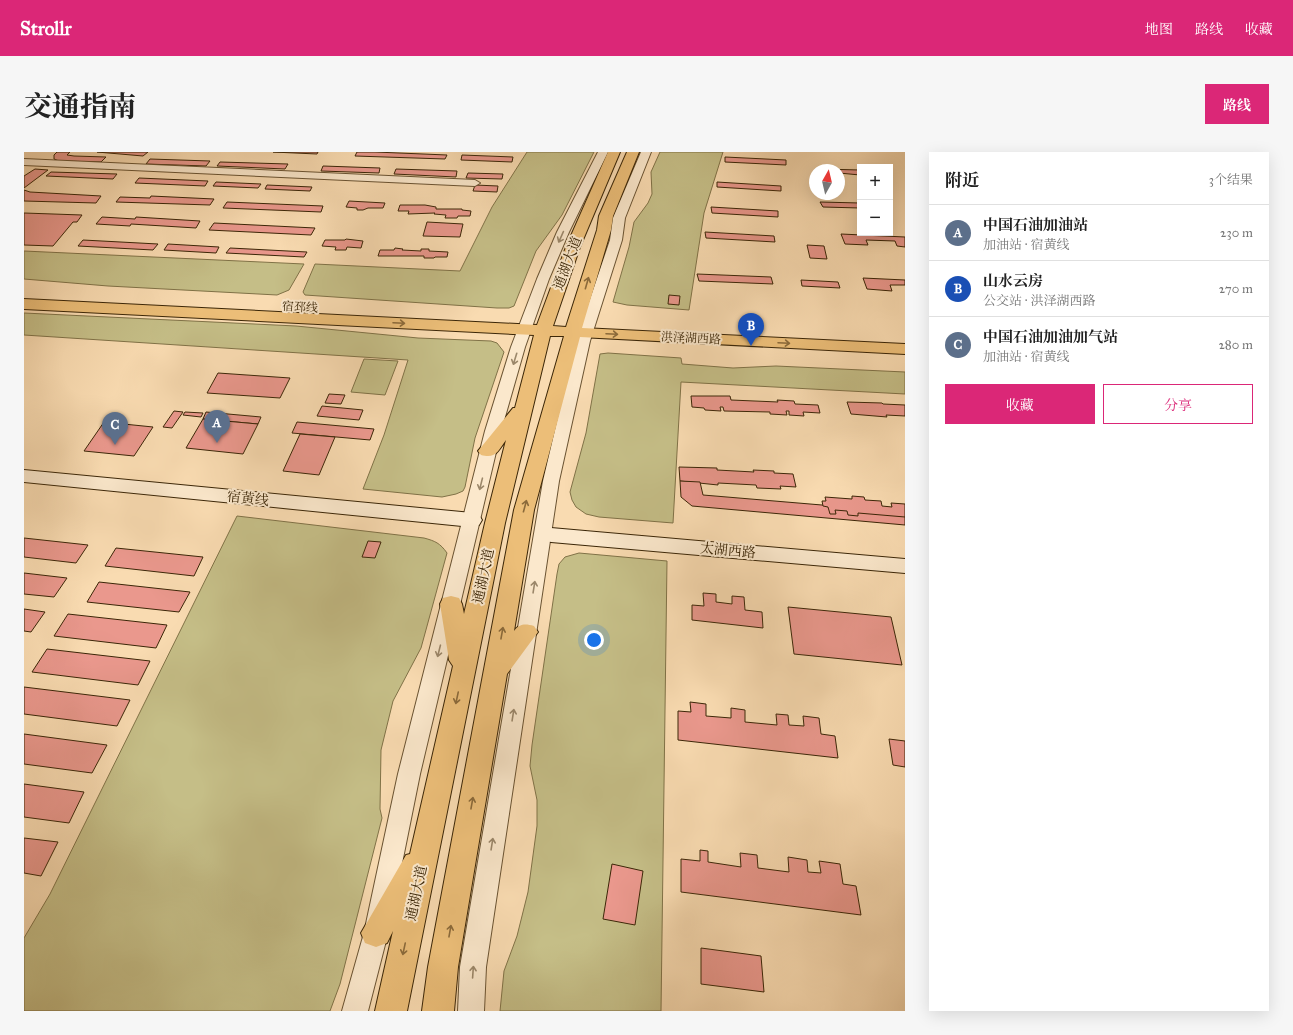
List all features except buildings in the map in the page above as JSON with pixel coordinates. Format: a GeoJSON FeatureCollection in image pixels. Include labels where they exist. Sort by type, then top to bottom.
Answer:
{"type":"FeatureCollection","features":[{"type":"Feature","properties":{"kind":"main road","name":"通湖大道"},"geometry":{"type":"LineString","coordinates":[[391,1011],[463,671],[483,522],[524,406],[536,325],[573,247],[614,152]]}},
{"type":"Feature","properties":{"kind":"main road","name":"通湖大道"},"geometry":{"type":"LineString","coordinates":[[438,1011],[445,959],[524,510],[581,327],[606,216],[633,152]]}},
{"type":"Feature","properties":{"kind":"main road"},"geometry":{"type":"LineString","coordinates":[[574,210],[598,188]]}},
{"type":"Feature","properties":{"kind":"main road"},"geometry":{"type":"LineString","coordinates":[[599,246],[608,267]]}},
{"type":"Feature","properties":{"kind":"main road","name":"宿邳线"},"geometry":{"type":"LineString","coordinates":[[24,293],[536,325]]}},
{"type":"Feature","properties":{"kind":"main road","name":"宿邳线"},"geometry":{"type":"LineString","coordinates":[[24,304],[581,327]]}},
{"type":"Feature","properties":{"kind":"main road","name":"洪泽湖西路"},"geometry":{"type":"LineString","coordinates":[[581,327],[905,337]]}},
{"type":"Feature","properties":{"kind":"main road","name":"洪泽湖西路"},"geometry":{"type":"LineString","coordinates":[[581,327],[905,349]]}},
{"type":"Feature","properties":{"kind":"main road"},"geometry":{"type":"LineString","coordinates":[[488,451],[524,406]]}},
{"type":"Feature","properties":{"kind":"main road"},"geometry":{"type":"LineString","coordinates":[[451,604],[463,671]]}},
{"type":"Feature","properties":{"kind":"main road"},"geometry":{"type":"LineString","coordinates":[[495,673],[526,632]]}},
{"type":"Feature","properties":{"kind":"main road"},"geometry":{"type":"LineString","coordinates":[[376,933],[426,848]]}},
{"type":"Feature","properties":{"kind":"street"},"geometry":{"type":"LineString","coordinates":[[24,161],[36,152]]}},
{"type":"Feature","properties":{"kind":"street"},"geometry":{"type":"LineString","coordinates":[[355,1011],[376,933],[409,774],[451,604],[483,522],[488,451],[518,347],[536,325],[543,279],[563,232],[603,152]]}},
{"type":"Feature","properties":{"kind":"street"},"geometry":{"type":"LineString","coordinates":[[471,1011],[473,968],[526,632],[551,481],[581,327],[608,267],[616,240],[619,218],[646,152]]}},
{"type":"Feature","properties":{"kind":"street"},"geometry":{"type":"LineString","coordinates":[[24,161],[475,183]]}},
{"type":"Feature","properties":{"kind":"street","name":"宿黄线"},"geometry":{"type":"LineString","coordinates":[[24,476],[483,522]]}},
{"type":"Feature","properties":{"kind":"street","name":"太湖西路"},"geometry":{"type":"LineString","coordinates":[[905,556],[551,530],[905,566]]}},
{"type":"Feature","properties":{"kind":"shaded area"},"geometry":{"type":"Polygon","coordinates":[[[527,152],[594,152],[562,215],[536,251],[514,306],[509,308],[497,308],[305,295],[303,292],[315,264],[460,271],[492,207],[527,152]]]}},
{"type":"Feature","properties":{"kind":"shaded area"},"geometry":{"type":"Polygon","coordinates":[[[660,152],[723,152],[704,213],[689,310],[627,305],[613,302],[629,247],[634,222],[648,203],[652,194],[651,172],[660,152]]]}},
{"type":"Feature","properties":{"kind":"shaded area"},"geometry":{"type":"Polygon","coordinates":[[[24,251],[304,264],[289,290],[277,295],[108,286],[24,279],[24,251]]]}},
{"type":"Feature","properties":{"kind":"shaded area"},"geometry":{"type":"Polygon","coordinates":[[[24,313],[296,326],[418,338],[491,341],[497,343],[504,352],[475,438],[465,487],[463,491],[442,497],[363,489],[384,435],[408,360],[24,335],[24,313]]]}},
{"type":"Feature","properties":{"kind":"shaded area"},"geometry":{"type":"Polygon","coordinates":[[[608,353],[681,358],[682,364],[733,368],[776,366],[905,372],[905,394],[681,382],[673,523],[599,517],[586,514],[576,507],[570,492],[586,433],[600,354],[608,353]]]}},
{"type":"Feature","properties":{"kind":"shaded area"},"geometry":{"type":"Polygon","coordinates":[[[364,359],[398,361],[385,395],[351,392],[364,359]]]}},
{"type":"Feature","properties":{"kind":"shaded area"},"geometry":{"type":"Polygon","coordinates":[[[237,516],[424,538],[437,543],[447,553],[421,648],[393,701],[381,750],[380,809],[382,818],[340,984],[330,1011],[24,1011],[24,938],[50,894],[237,516]]]}},
{"type":"Feature","properties":{"kind":"shaded area"},"geometry":{"type":"Polygon","coordinates":[[[579,553],[667,561],[661,1011],[500,1011],[504,971],[517,936],[528,892],[537,826],[537,800],[530,766],[557,574],[559,564],[565,557],[579,553]]]}},
{"type":"Feature","properties":{"kind":"place","name":"山水云房"},"geometry":{"type":"Point","coordinates":[751,346]}},
{"type":"Feature","properties":{"kind":"place","name":"中国石油加油站"},"geometry":{"type":"Point","coordinates":[217,443]}},
{"type":"Feature","properties":{"kind":"place","name":"中国石油加油加气站"},"geometry":{"type":"Point","coordinates":[115,445]}}]}
